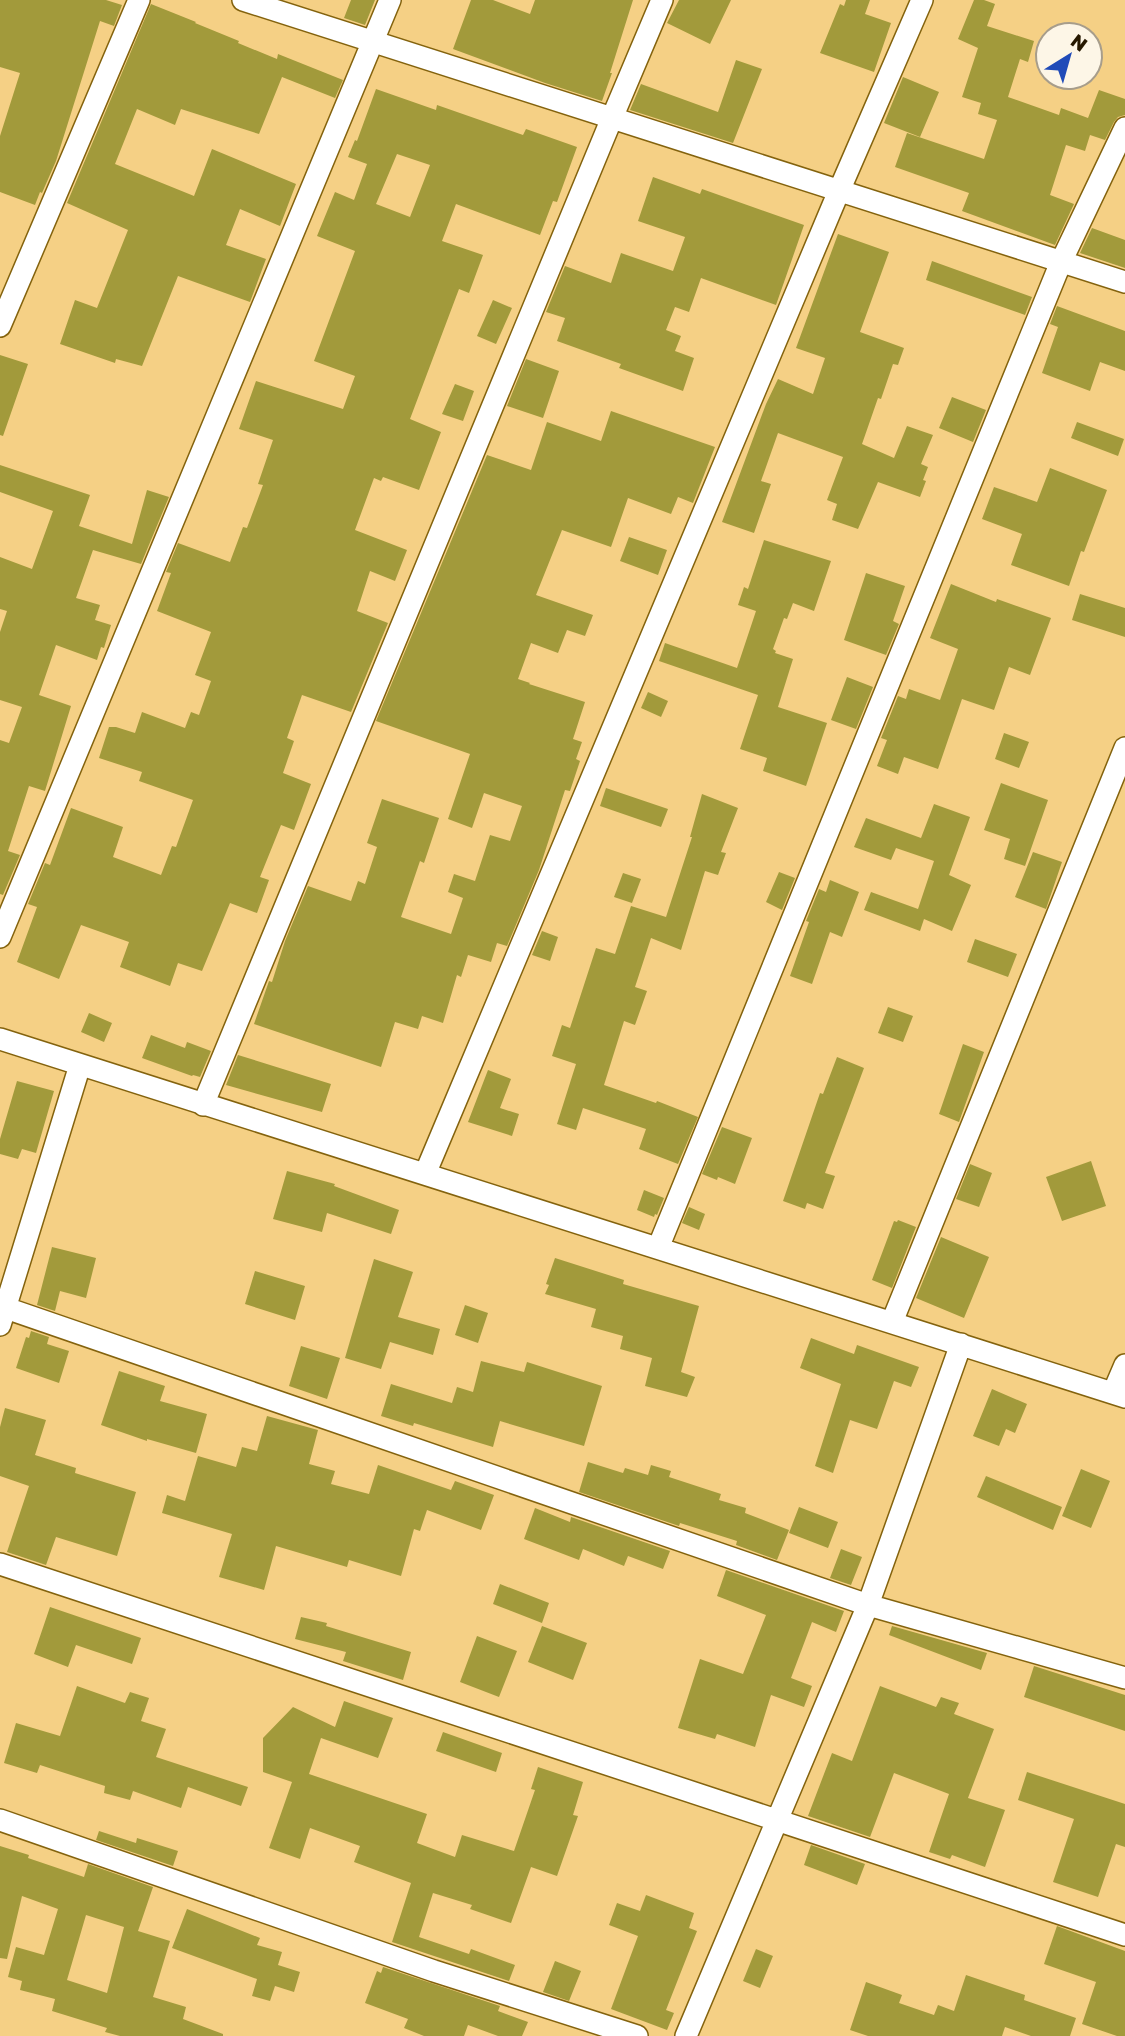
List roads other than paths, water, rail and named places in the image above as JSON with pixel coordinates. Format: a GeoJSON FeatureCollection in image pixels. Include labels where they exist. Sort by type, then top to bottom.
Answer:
{"type":"FeatureCollection","features":[{"type":"Feature","properties":{"kind":"street"},"geometry":{"type":"LineString","coordinates":[[0,326],[139,0]]}},
{"type":"Feature","properties":{"kind":"street"},"geometry":{"type":"LineString","coordinates":[[243,0],[1125,282]]}},
{"type":"Feature","properties":{"kind":"street"},"geometry":{"type":"LineString","coordinates":[[0,937],[390,0]]}},
{"type":"Feature","properties":{"kind":"street"},"geometry":{"type":"LineString","coordinates":[[203,1105],[662,0]]}},
{"type":"Feature","properties":{"kind":"street"},"geometry":{"type":"LineString","coordinates":[[425,1174],[922,0]]}},
{"type":"Feature","properties":{"kind":"street"},"geometry":{"type":"LineString","coordinates":[[658,1248],[1061,262],[1125,128]]}},
{"type":"Feature","properties":{"kind":"street"},"geometry":{"type":"LineString","coordinates":[[892,1322],[1125,748]]}},
{"type":"Feature","properties":{"kind":"street"},"geometry":{"type":"LineString","coordinates":[[0,1039],[1119,1395],[1125,1365]]}},
{"type":"Feature","properties":{"kind":"street"},"geometry":{"type":"LineString","coordinates":[[80,1065],[2,1313],[868,1605],[1125,1678]]}},
{"type":"Feature","properties":{"kind":"street"},"geometry":{"type":"LineString","coordinates":[[686,2036],[868,1605],[961,1344]]}},
{"type":"Feature","properties":{"kind":"street"},"geometry":{"type":"LineString","coordinates":[[0,1564],[1125,1935]]}},
{"type":"Feature","properties":{"kind":"street"},"geometry":{"type":"LineString","coordinates":[[0,1820],[435,1971],[637,2036]]}}]}
